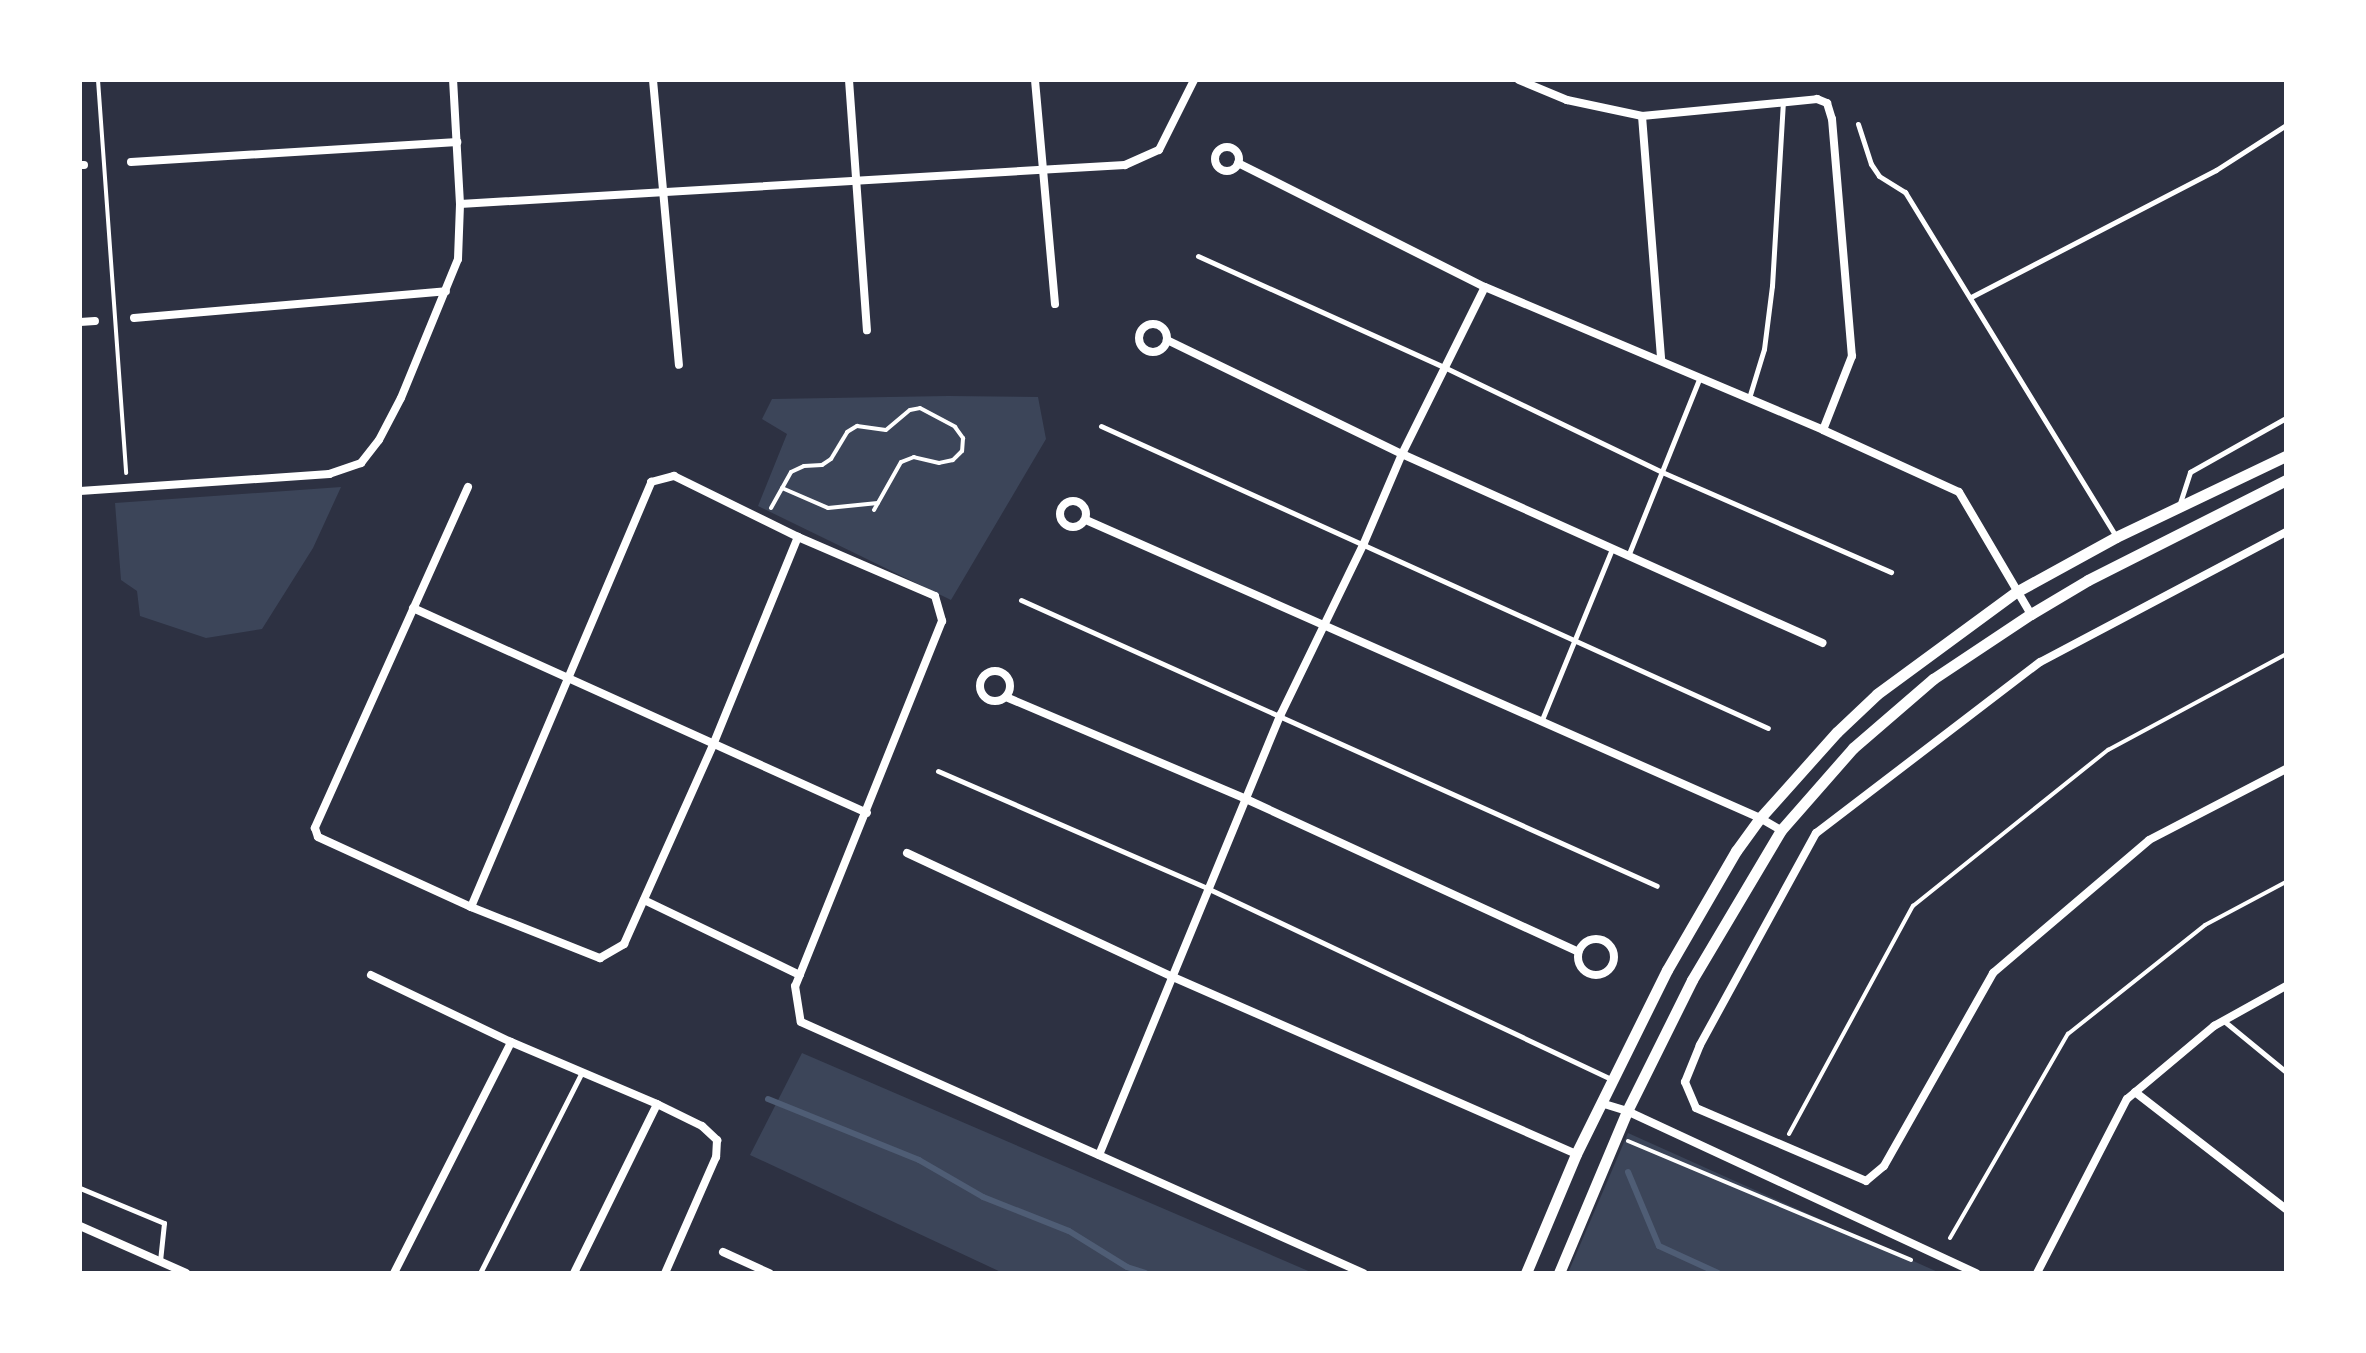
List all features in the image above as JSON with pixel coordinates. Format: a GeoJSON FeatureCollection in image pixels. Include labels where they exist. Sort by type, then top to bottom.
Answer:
{"type":"FeatureCollection","features":[{"type":"Feature","properties":{"kind":"street"},"geometry":{"type":"LineString","coordinates":[[80,491],[329,474],[361,463],[379,440],[401,398],[458,259],[460,204],[453,80]]}},
{"type":"Feature","properties":{"kind":"street"},"geometry":{"type":"LineString","coordinates":[[653,80],[679,365]]}},
{"type":"Feature","properties":{"kind":"street"},"geometry":{"type":"LineString","coordinates":[[849,80],[867,330]]}},
{"type":"Feature","properties":{"kind":"street"},"geometry":{"type":"LineString","coordinates":[[1035,80],[1055,304]]}},
{"type":"Feature","properties":{"kind":"street"},"geometry":{"type":"LineString","coordinates":[[460,204],[1125,165],[1159,150],[1172,130],[1194,80]]}},
{"type":"Feature","properties":{"kind":"street"},"geometry":{"type":"LineString","coordinates":[[1519,80],[1567,100],[1642,116],[1817,99],[1827,103],[1832,119],[1852,356],[1823,430]]}},
{"type":"Feature","properties":{"kind":"street"},"geometry":{"type":"LineString","coordinates":[[1642,116],[1661,360]]}},
{"type":"Feature","properties":{"kind":"street"},"geometry":{"type":"LineString","coordinates":[[131,162],[457,142]]}},
{"type":"Feature","properties":{"kind":"street"},"geometry":{"type":"LineString","coordinates":[[1238,163],[1485,287],[1823,430],[1959,492],[2031,614]]}},
{"type":"Feature","properties":{"kind":"street"},"geometry":{"type":"LineString","coordinates":[[1099,1155],[1281,714],[1364,543],[1402,454],[1485,287]]}},
{"type":"Feature","properties":{"kind":"street"},"geometry":{"type":"LineString","coordinates":[[134,318],[446,291]]}},
{"type":"Feature","properties":{"kind":"street"},"geometry":{"type":"LineString","coordinates":[[80,322],[95,321]]}},
{"type":"Feature","properties":{"kind":"street"},"geometry":{"type":"LineString","coordinates":[[1167,340],[1402,454],[1822,643]]}},
{"type":"Feature","properties":{"kind":"street"},"geometry":{"type":"LineString","coordinates":[[1526,1273],[1576,1154],[1667,970],[1736,851],[1760,818],[1877,694],[2016,592],[2116,537],[2286,456]]}},
{"type":"Feature","properties":{"kind":"street"},"geometry":{"type":"LineString","coordinates":[[471,907],[651,482],[674,476],[798,537],[935,596],[942,621],[795,986],[801,1022],[1363,1273]]}},
{"type":"Feature","properties":{"kind":"street"},"geometry":{"type":"LineString","coordinates":[[1559,1273],[1627,1111],[1692,980],[1781,830],[1853,748],[1933,679],[2031,614],[2088,580],[2286,480]]}},
{"type":"Feature","properties":{"kind":"street"},"geometry":{"type":"LineString","coordinates":[[468,487],[315,828],[318,837],[471,907],[600,958],[624,944],[713,745],[798,537]]}},
{"type":"Feature","properties":{"kind":"street"},"geometry":{"type":"LineString","coordinates":[[1086,520],[1540,724],[1760,818],[1781,830]]}},
{"type":"Feature","properties":{"kind":"street"},"geometry":{"type":"LineString","coordinates":[[2286,532],[2040,662],[1816,833],[1700,1045],[1685,1082],[1696,1108],[1866,1181],[1884,1166],[1993,973],[2149,840],[2286,769]]}},
{"type":"Feature","properties":{"kind":"street"},"geometry":{"type":"LineString","coordinates":[[413,608],[867,813]]}},
{"type":"Feature","properties":{"kind":"street"},"geometry":{"type":"LineString","coordinates":[[1006,697],[1246,799],[1579,952]]}},
{"type":"Feature","properties":{"kind":"street"},"geometry":{"type":"LineString","coordinates":[[907,853],[1173,977],[1576,1154]]}},
{"type":"Feature","properties":{"kind":"street"},"geometry":{"type":"LineString","coordinates":[[644,900],[800,975]]}},
{"type":"Feature","properties":{"kind":"street"},"geometry":{"type":"LineString","coordinates":[[1604,940],[1615,957],[1612,967],[1604,973],[1593,975],[1584,971],[1579,952],[1585,943],[1604,940]]}},
{"type":"Feature","properties":{"kind":"street"},"geometry":{"type":"LineString","coordinates":[[371,975],[511,1042],[657,1104],[702,1126],[717,1140],[716,1157],[665,1273]]}},
{"type":"Feature","properties":{"kind":"street"},"geometry":{"type":"LineString","coordinates":[[2037,1273],[2127,1099],[2224,1021],[2286,986]]}},
{"type":"Feature","properties":{"kind":"street"},"geometry":{"type":"LineString","coordinates":[[394,1273],[511,1042]]}},
{"type":"Feature","properties":{"kind":"street"},"geometry":{"type":"LineString","coordinates":[[2135,1092],[2286,1209]]}},
{"type":"Feature","properties":{"kind":"street"},"geometry":{"type":"LineString","coordinates":[[1601,1103],[1627,1111],[1976,1273]]}},
{"type":"Feature","properties":{"kind":"street"},"geometry":{"type":"LineString","coordinates":[[574,1273],[657,1104]]}},
{"type":"Feature","properties":{"kind":"street"},"geometry":{"type":"LineString","coordinates":[[80,1226],[186,1273]]}},
{"type":"Feature","properties":{"kind":"street"},"geometry":{"type":"LineString","coordinates":[[723,1252],[769,1273]]}},
{"type":"Feature","properties":{"kind":"lane"},"geometry":{"type":"LineString","coordinates":[[1749,398],[1764,349],[1772,286],[1783,102]]}},
{"type":"Feature","properties":{"kind":"lane"},"geometry":{"type":"LineString","coordinates":[[1858,124],[1871,164],[1879,176],[1905,192],[2116,537]]}},
{"type":"Feature","properties":{"kind":"lane"},"geometry":{"type":"LineString","coordinates":[[1971,297],[2216,170],[2286,125]]}},
{"type":"Feature","properties":{"kind":"lane"},"geometry":{"type":"LineString","coordinates":[[1198,256],[1444,367],[1662,472],[1891,572]]}},
{"type":"Feature","properties":{"kind":"lane"},"geometry":{"type":"LineString","coordinates":[[1628,556],[1699,379]]}},
{"type":"Feature","properties":{"kind":"lane"},"geometry":{"type":"LineString","coordinates":[[2179,507],[2190,472],[2286,418]]}},
{"type":"Feature","properties":{"kind":"lane"},"geometry":{"type":"LineString","coordinates":[[1101,426],[1768,728]]}},
{"type":"Feature","properties":{"kind":"lane"},"geometry":{"type":"LineString","coordinates":[[1540,724],[1612,549]]}},
{"type":"Feature","properties":{"kind":"lane"},"geometry":{"type":"LineString","coordinates":[[1021,600],[1281,714],[1657,886]]}},
{"type":"Feature","properties":{"kind":"lane"},"geometry":{"type":"LineString","coordinates":[[938,771],[1209,889],[1614,1080]]}},
{"type":"Feature","properties":{"kind":"lane"},"geometry":{"type":"LineString","coordinates":[[2224,1021],[2286,1072]]}},
{"type":"Feature","properties":{"kind":"lane"},"geometry":{"type":"LineString","coordinates":[[480,1273],[582,1072]]}},
{"type":"Feature","properties":{"kind":"lane"},"geometry":{"type":"LineString","coordinates":[[80,1188],[164,1223],[160,1261]]}},
{"type":"Feature","properties":{"kind":"path"},"geometry":{"type":"LineString","coordinates":[[98,80],[127,488]]}},
{"type":"Feature","properties":{"kind":"path"},"geometry":{"type":"LineString","coordinates":[[763,520],[791,472],[804,466],[822,465],[831,459],[847,432],[857,426],[886,430],[910,410],[920,408],[955,427],[963,438],[962,451],[953,460],[939,463],[914,457],[901,462],[874,510]]}},
{"type":"Feature","properties":{"kind":"path"},"geometry":{"type":"LineString","coordinates":[[782,488],[828,508],[878,503]]}},
{"type":"Feature","properties":{"kind":"path"},"geometry":{"type":"LineString","coordinates":[[1782,1147],[1913,906],[2108,750],[2286,654]]}},
{"type":"Feature","properties":{"kind":"path"},"geometry":{"type":"LineString","coordinates":[[1950,1238],[2068,1034],[2205,925],[2286,882]]}},
{"type":"Feature","properties":{"kind":"path"},"geometry":{"type":"LineString","coordinates":[[1621,1138],[1912,1261]]}},
{"type":"Feature","properties":{"kind":"shaded area"},"geometry":{"type":"Polygon","coordinates":[[[1038,397],[1046,439],[951,600],[758,506],[787,434],[762,419],[772,399],[1038,397]]]}},
{"type":"Feature","properties":{"kind":"shaded area"},"geometry":{"type":"Polygon","coordinates":[[[341,487],[313,548],[262,629],[206,638],[140,616],[137,591],[121,580],[115,503],[341,487]]]}},
{"type":"Feature","properties":{"kind":"shaded area"},"geometry":{"type":"Polygon","coordinates":[[[802,1053],[1313,1273],[1003,1273],[750,1155],[802,1053]]]}},
{"type":"Feature","properties":{"kind":"shaded area"},"geometry":{"type":"Polygon","coordinates":[[[1628,1133],[1940,1273],[1568,1273],[1628,1133]]]}},
{"type":"Feature","properties":{"kind":"waterway"},"geometry":{"type":"LineString","coordinates":[[768,1099],[919,1160],[983,1197],[1069,1231],[1127,1267],[1145,1273]]}},
{"type":"Feature","properties":{"kind":"waterway"},"geometry":{"type":"LineString","coordinates":[[1628,1172],[1659,1246],[1718,1273]]}}]}
